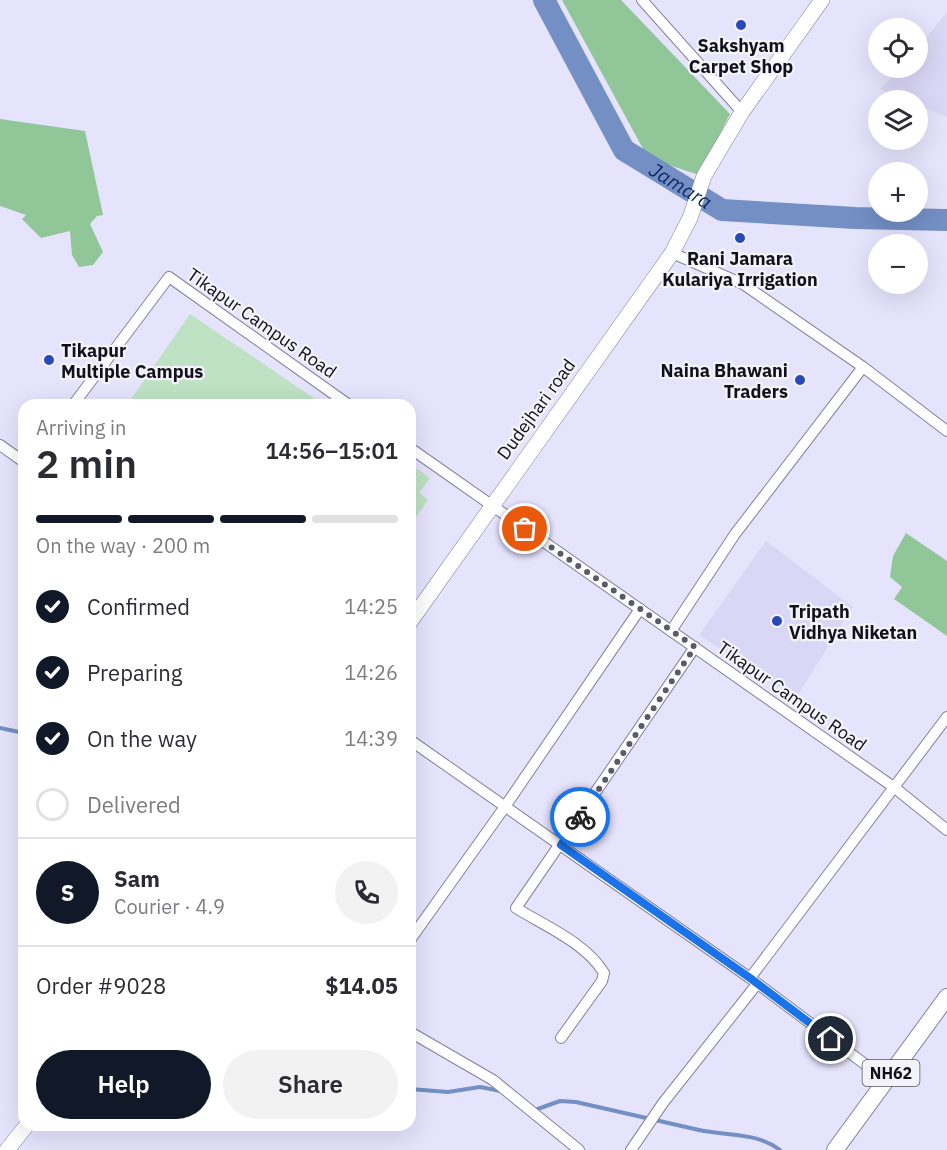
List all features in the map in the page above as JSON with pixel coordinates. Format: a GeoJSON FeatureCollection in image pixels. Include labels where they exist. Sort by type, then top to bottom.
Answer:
{"type":"FeatureCollection","features":[{"type":"Feature","properties":{"kind":"main road","name":"NH62"},"geometry":{"type":"LineString","coordinates":[[836,1150],[947,997]]}},
{"type":"Feature","properties":{"kind":"street"},"geometry":{"type":"LineString","coordinates":[[642,0],[742,112]]}},
{"type":"Feature","properties":{"kind":"street","name":"Dudejhari road"},"geometry":{"type":"LineString","coordinates":[[416,613],[672,253],[690,218],[704,176],[742,112],[822,0]]}},
{"type":"Feature","properties":{"kind":"street"},"geometry":{"type":"LineString","coordinates":[[672,253],[743,284],[863,367],[947,431]]}},
{"type":"Feature","properties":{"kind":"street","name":"Tikapur Campus Road"},"geometry":{"type":"LineString","coordinates":[[78,399],[169,277],[341,399]]}},
{"type":"Feature","properties":{"kind":"street"},"geometry":{"type":"LineString","coordinates":[[671,631],[735,534],[863,367]]}},
{"type":"Feature","properties":{"kind":"street"},"geometry":{"type":"LineString","coordinates":[[0,445],[18,458]]}},
{"type":"Feature","properties":{"kind":"street","name":"Tikapur Campus Road"},"geometry":{"type":"LineString","coordinates":[[416,452],[895,788],[947,830]]}},
{"type":"Feature","properties":{"kind":"street"},"geometry":{"type":"LineString","coordinates":[[416,932],[640,609]]}},
{"type":"Feature","properties":{"kind":"street"},"geometry":{"type":"LineString","coordinates":[[561,1038],[602,981],[604,973],[599,964],[571,942],[516,908],[695,647]]}},
{"type":"Feature","properties":{"kind":"street"},"geometry":{"type":"LineString","coordinates":[[630,1150],[947,717]]}},
{"type":"Feature","properties":{"kind":"street"},"geometry":{"type":"LineString","coordinates":[[416,744],[753,981],[886,1080]]}},
{"type":"Feature","properties":{"kind":"street"},"geometry":{"type":"LineString","coordinates":[[416,1035],[493,1080],[579,1150]]}},
{"type":"Feature","properties":{"kind":"street"},"geometry":{"type":"LineString","coordinates":[[7,1150],[22,1131]]}},
{"type":"Feature","properties":{"kind":"shaded area"},"geometry":{"type":"Polygon","coordinates":[[[947,12],[947,117],[928,109],[928,90],[880,89],[892,78],[928,78],[928,36],[947,12]]]}},
{"type":"Feature","properties":{"kind":"shaded area","name":"Tripath Vidhya Niketan"},"geometry":{"type":"Polygon","coordinates":[[[766,541],[853,607],[796,698],[699,635],[766,541]]]}},
{"type":"Feature","properties":{"kind":"green space"},"geometry":{"type":"Polygon","coordinates":[[[562,0],[621,0],[730,114],[699,175],[648,158],[562,0]]]}},
{"type":"Feature","properties":{"kind":"green space"},"geometry":{"type":"Polygon","coordinates":[[[0,119],[85,131],[103,215],[97,216],[90,224],[103,252],[93,265],[79,267],[72,255],[70,231],[41,238],[22,219],[26,215],[0,206],[0,119]]]}},
{"type":"Feature","properties":{"kind":"green space"},"geometry":{"type":"Polygon","coordinates":[[[190,314],[315,399],[131,399],[190,314]]]}},
{"type":"Feature","properties":{"kind":"green space"},"geometry":{"type":"Polygon","coordinates":[[[416,468],[430,478],[419,493],[428,500],[416,517],[416,468]]]}},
{"type":"Feature","properties":{"kind":"green space"},"geometry":{"type":"Polygon","coordinates":[[[906,533],[947,561],[947,636],[894,599],[902,587],[890,577],[893,556],[906,533]]]}},
{"type":"Feature","properties":{"kind":"waterway","name":"Jamara"},"geometry":{"type":"LineString","coordinates":[[544,0],[624,150],[722,210],[855,218],[947,220]]}},
{"type":"Feature","properties":{"kind":"waterway"},"geometry":{"type":"LineString","coordinates":[[0,728],[18,732]]}},
{"type":"Feature","properties":{"kind":"waterway"},"geometry":{"type":"LineString","coordinates":[[416,1089],[448,1092],[480,1087],[501,1091]]}},
{"type":"Feature","properties":{"kind":"waterway"},"geometry":{"type":"LineString","coordinates":[[535,1110],[560,1101],[576,1102],[699,1130],[751,1137],[780,1150]]}},
{"type":"Feature","properties":{"kind":"way so far"},"geometry":{"type":"LineString","coordinates":[[525,529],[695,647],[580,817]]}},
{"type":"Feature","properties":{"kind":"place","name":"Sakshyam Carpet Shop"},"geometry":{"type":"Point","coordinates":[741,25]}},
{"type":"Feature","properties":{"kind":"place","name":"Rani Jamara Kulariya Irrigation"},"geometry":{"type":"Point","coordinates":[740,238]}},
{"type":"Feature","properties":{"kind":"place","name":"Tikapur Multiple Campus"},"geometry":{"type":"Point","coordinates":[49,360]}},
{"type":"Feature","properties":{"kind":"place","name":"Naina Bhawani Traders"},"geometry":{"type":"Point","coordinates":[800,380]}},
{"type":"Feature","properties":{"kind":"place","name":"Tripath Vidhya Niketan"},"geometry":{"type":"Point","coordinates":[777,621]}},
{"type":"Feature","properties":{"kind":"route"},"geometry":{"type":"LineString","coordinates":[[580,817],[561,845],[750,978],[831,1039]]}}]}
